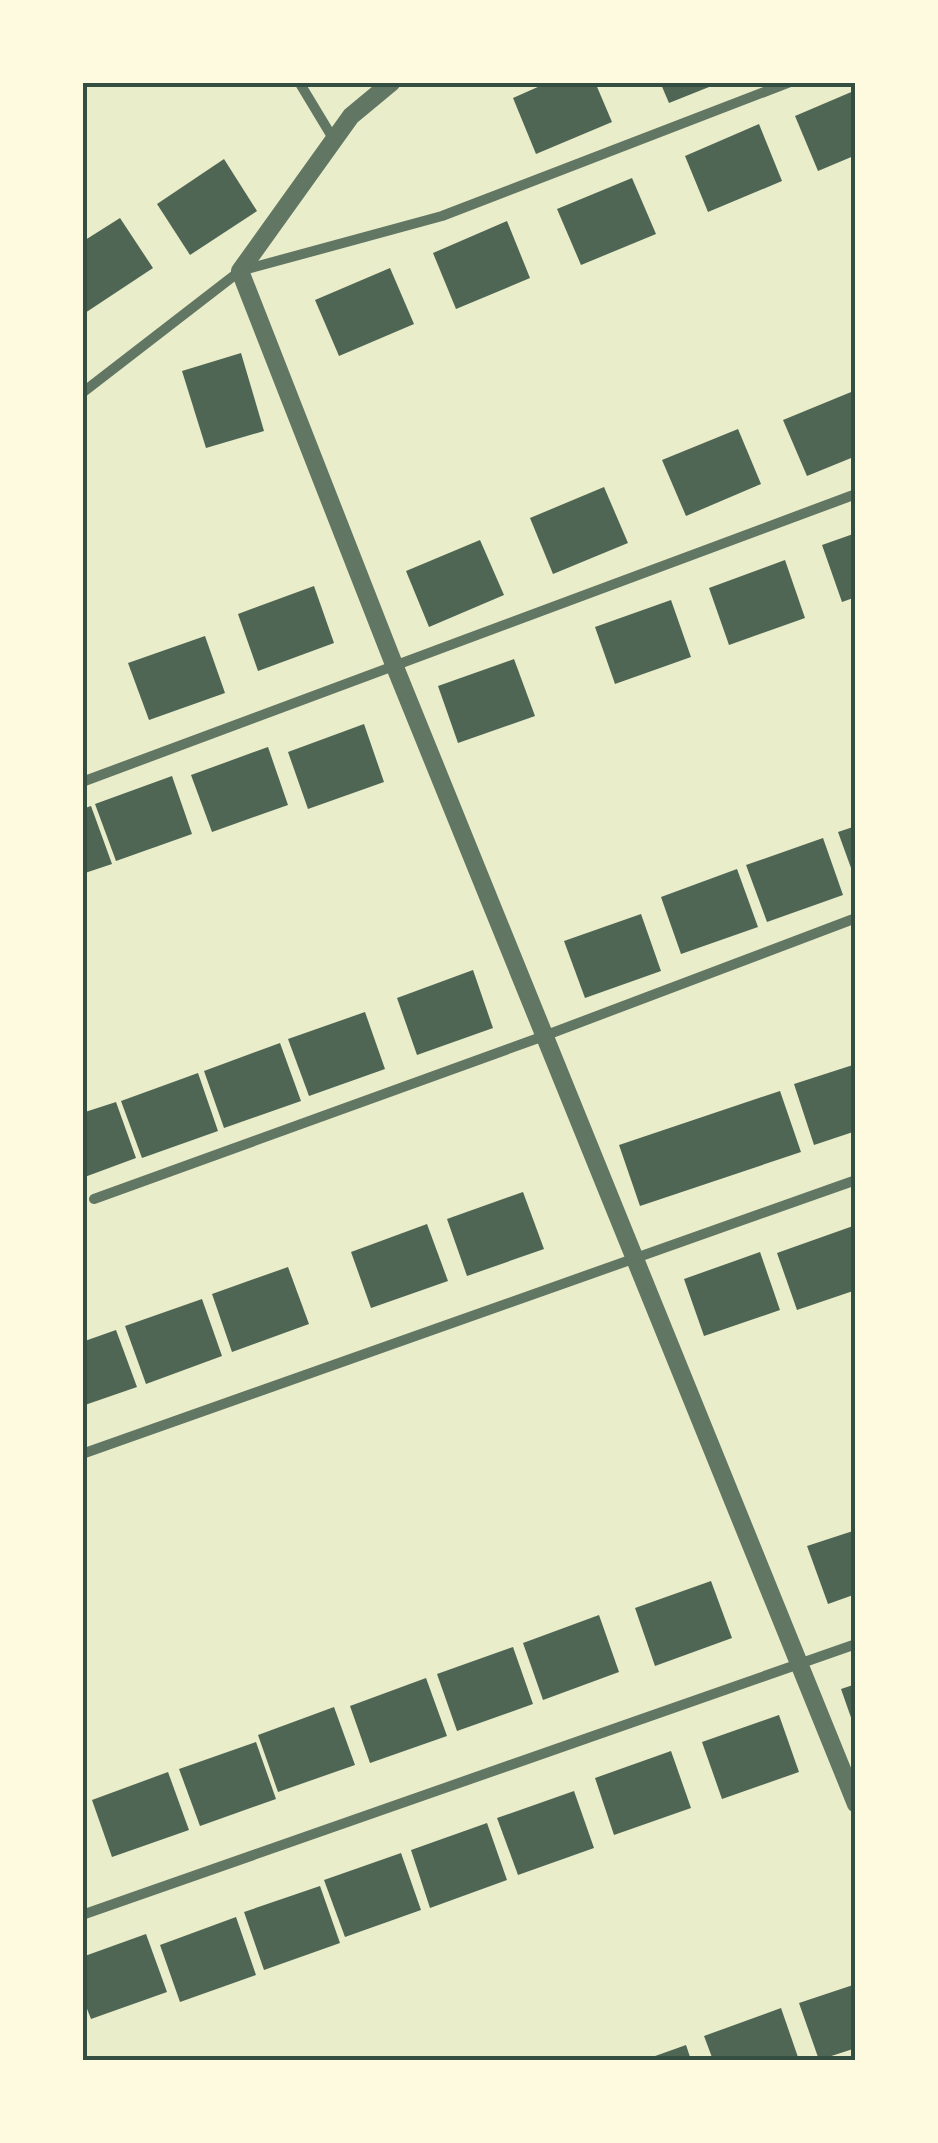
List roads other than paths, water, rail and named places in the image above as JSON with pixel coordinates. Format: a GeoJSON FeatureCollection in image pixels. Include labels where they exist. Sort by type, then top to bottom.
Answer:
{"type":"FeatureCollection","features":[{"type":"Feature","properties":{"kind":"street"},"geometry":{"type":"LineString","coordinates":[[299,82],[334,141]]}},
{"type":"Feature","properties":{"kind":"street"},"geometry":{"type":"LineString","coordinates":[[82,393],[240,271],[352,116],[392,82]]}},
{"type":"Feature","properties":{"kind":"street"},"geometry":{"type":"LineString","coordinates":[[240,271],[442,216],[790,82]]}},
{"type":"Feature","properties":{"kind":"street"},"geometry":{"type":"LineString","coordinates":[[240,271],[395,668],[856,1804]]}},
{"type":"Feature","properties":{"kind":"street"},"geometry":{"type":"LineString","coordinates":[[82,782],[856,494]]}},
{"type":"Feature","properties":{"kind":"street"},"geometry":{"type":"LineString","coordinates":[[94,1199],[856,918]]}},
{"type":"Feature","properties":{"kind":"street"},"geometry":{"type":"LineString","coordinates":[[82,1454],[856,1180]]}},
{"type":"Feature","properties":{"kind":"street"},"geometry":{"type":"LineString","coordinates":[[82,1915],[856,1644]]}}]}
